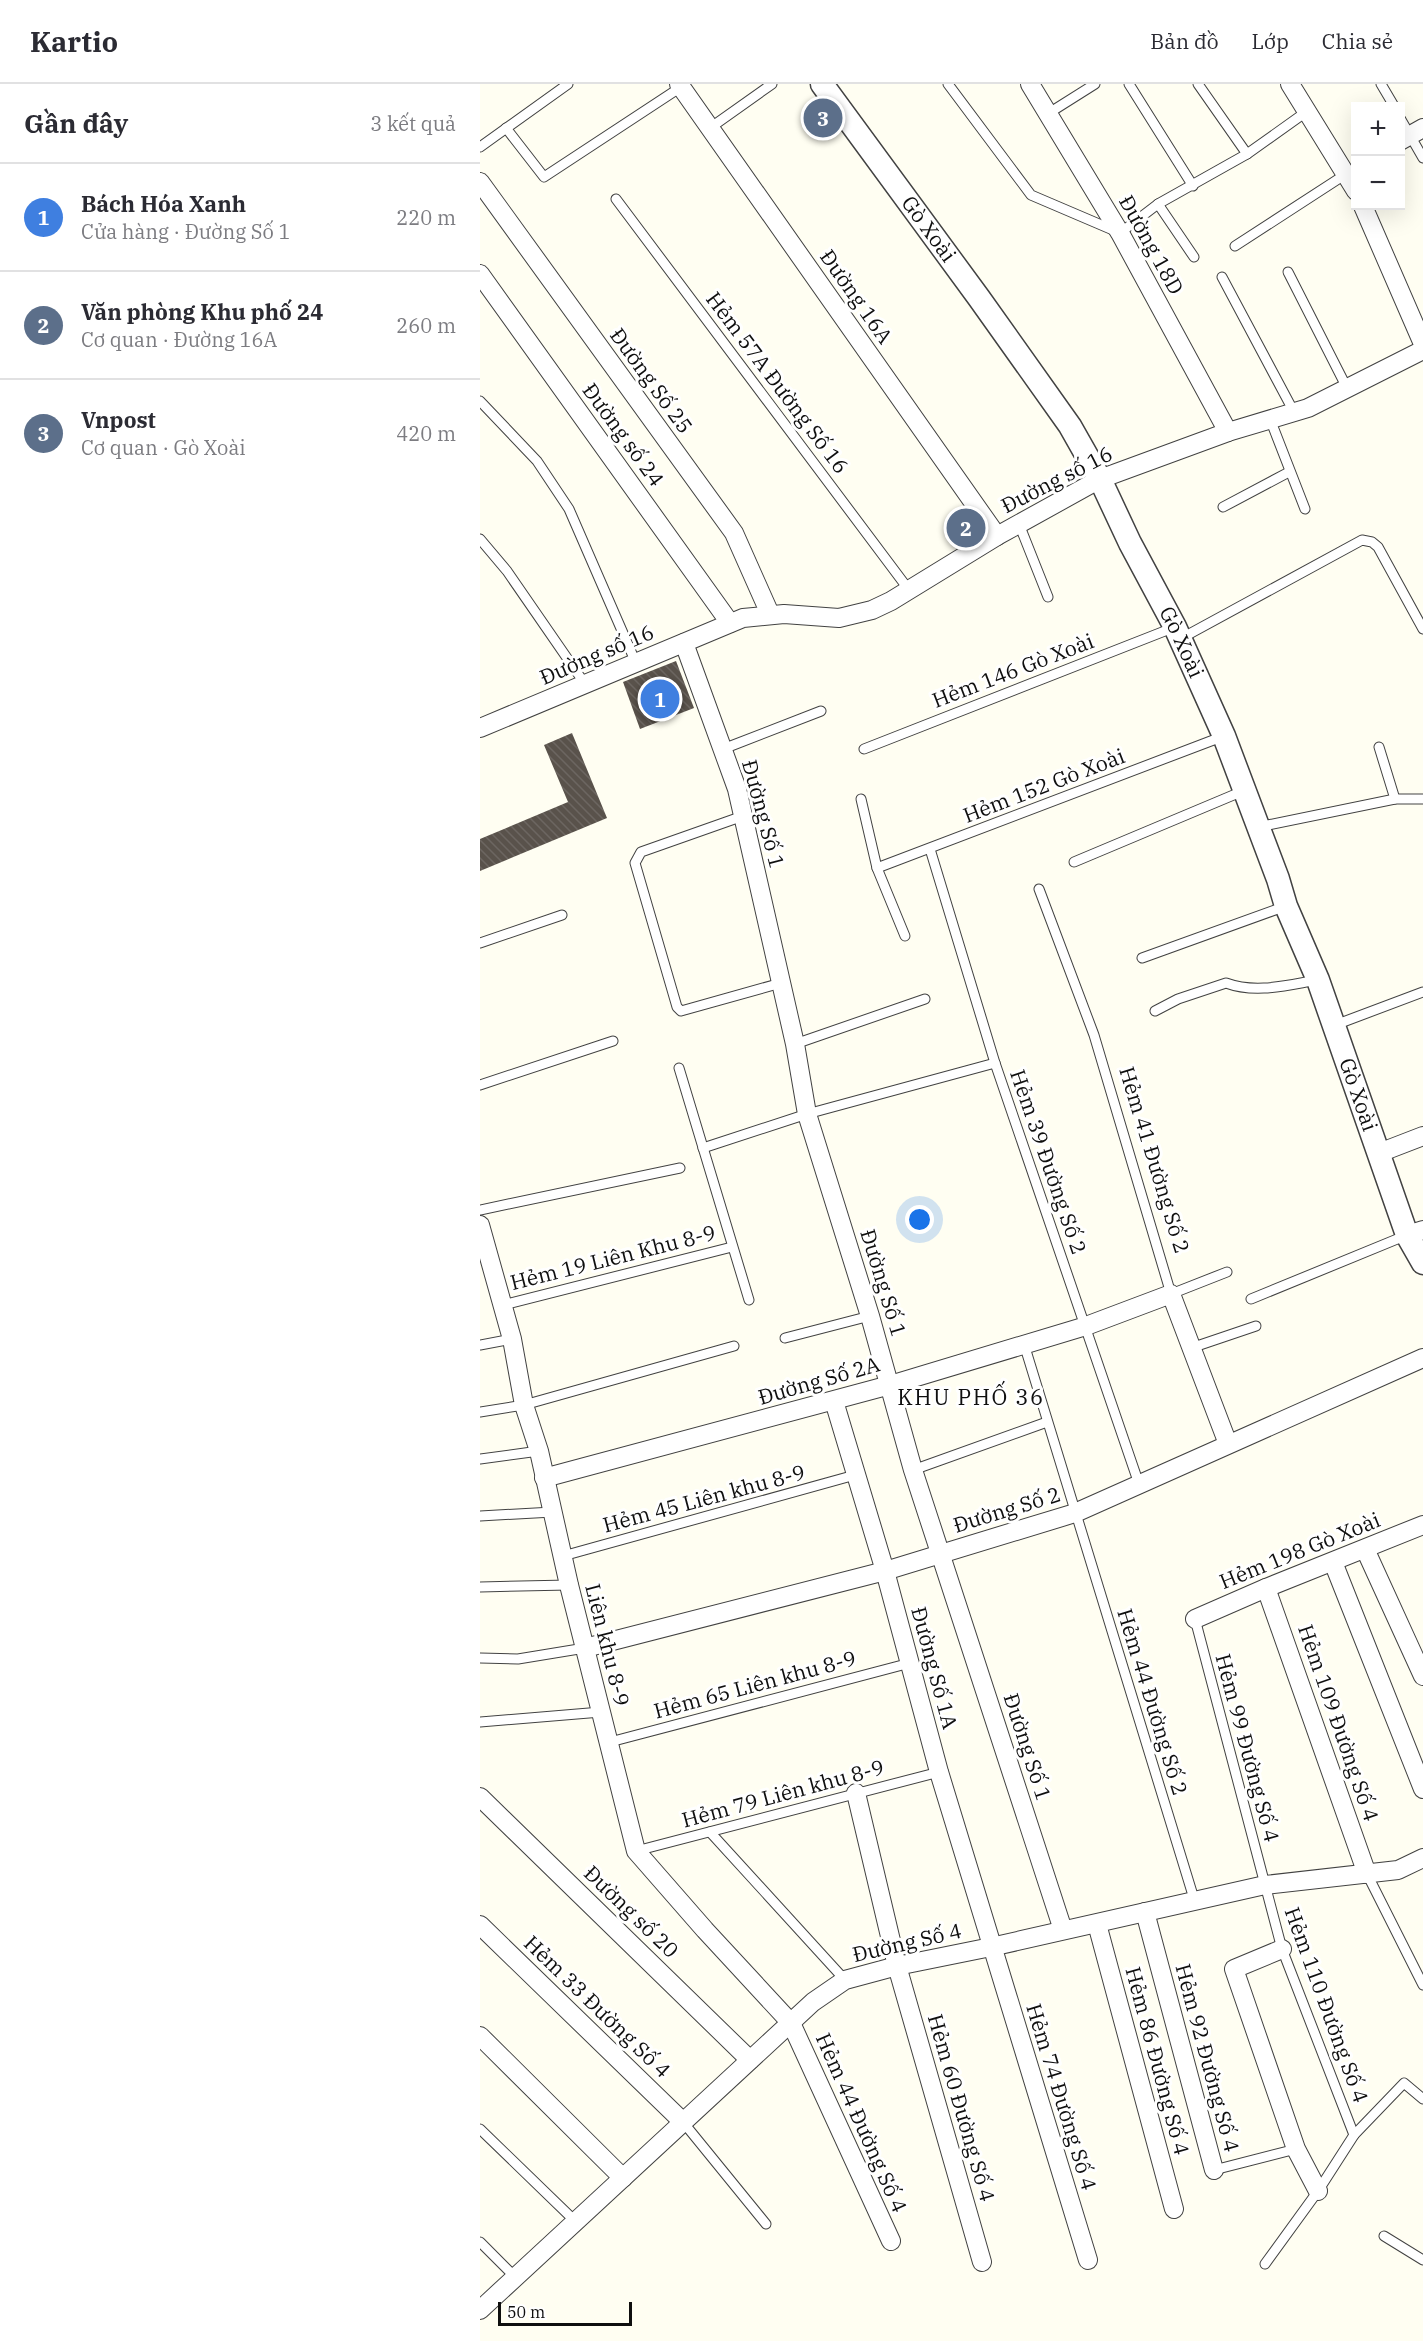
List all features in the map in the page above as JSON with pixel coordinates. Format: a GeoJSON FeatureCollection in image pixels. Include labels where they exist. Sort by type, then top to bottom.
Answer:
{"type":"FeatureCollection","features":[{"type":"Feature","properties":{"kind":"street","name":"Gò Xoài"},"geometry":{"type":"LineString","coordinates":[[822,84],[1050,397],[1100,479],[1130,543],[1178,633],[1224,736],[1286,906],[1318,980],[1355,1092],[1379,1153],[1415,1233],[1423,1263]]}},
{"type":"Feature","properties":{"kind":"street","name":"Đường 18D"},"geometry":{"type":"LineString","coordinates":[[1030,84],[1120,233],[1228,432]]}},
{"type":"Feature","properties":{"kind":"street"},"geometry":{"type":"LineString","coordinates":[[1290,84],[1306,112],[1351,171]]}},
{"type":"Feature","properties":{"kind":"street","name":"Đường 16A"},"geometry":{"type":"LineString","coordinates":[[680,86],[997,536]]}},
{"type":"Feature","properties":{"kind":"street","name":"Đường Số 25"},"geometry":{"type":"LineString","coordinates":[[480,182],[734,533],[770,614]]}},
{"type":"Feature","properties":{"kind":"street"},"geometry":{"type":"LineString","coordinates":[[1365,210],[1423,344]]}},
{"type":"Feature","properties":{"kind":"street","name":"Đường số 24"},"geometry":{"type":"LineString","coordinates":[[480,273],[730,623]]}},
{"type":"Feature","properties":{"kind":"street","name":"Đường số 16"},"geometry":{"type":"LineString","coordinates":[[480,728],[730,623],[770,614],[825,618],[853,616],[872,610],[997,536],[1100,479],[1228,432],[1308,408],[1423,350]]}},
{"type":"Feature","properties":{"kind":"street","name":"Đường Số 1"},"geometry":{"type":"LineString","coordinates":[[684,644],[737,789],[795,1044],[807,1114],[891,1385],[914,1470],[1063,1930]]}},
{"type":"Feature","properties":{"kind":"street"},"geometry":{"type":"LineString","coordinates":[[1379,1153],[1423,1137]]}},
{"type":"Feature","properties":{"kind":"street","name":"Liên khu 8-9"},"geometry":{"type":"LineString","coordinates":[[480,1225],[485,1261],[503,1305],[512,1339],[524,1405],[539,1451],[569,1585],[636,1851],[791,2023]]}},
{"type":"Feature","properties":{"kind":"street","name":"Đường Số 2A"},"geometry":{"type":"LineString","coordinates":[[544,1478],[891,1385],[1086,1326],[1171,1294]]}},
{"type":"Feature","properties":{"kind":"street","name":"Hẻm 41 Đường Số 2"},"geometry":{"type":"LineString","coordinates":[[1171,1294],[1228,1444]]}},
{"type":"Feature","properties":{"kind":"street","name":"Đường Số 2"},"geometry":{"type":"LineString","coordinates":[[585,1648],[885,1571],[1075,1513],[1423,1358]]}},
{"type":"Feature","properties":{"kind":"street","name":"Đường Số 1A"},"geometry":{"type":"LineString","coordinates":[[834,1401],[885,1571],[939,1772],[992,1947]]}},
{"type":"Feature","properties":{"kind":"street","name":"Hẻm 198 Gò Xoài"},"geometry":{"type":"LineString","coordinates":[[1195,1619],[1423,1525]]}},
{"type":"Feature","properties":{"kind":"street"},"geometry":{"type":"LineString","coordinates":[[1365,1549],[1423,1676]]}},
{"type":"Feature","properties":{"kind":"street"},"geometry":{"type":"LineString","coordinates":[[1333,1562],[1423,1789]]}},
{"type":"Feature","properties":{"kind":"street","name":"Hẻm 109 Đường Số 4"},"geometry":{"type":"LineString","coordinates":[[1266,1588],[1367,1874]]}},
{"type":"Feature","properties":{"kind":"street","name":"Hẻm 60 Đường Số 4"},"geometry":{"type":"LineString","coordinates":[[856,1793],[897,1966],[982,2262]]}},
{"type":"Feature","properties":{"kind":"street","name":"Đường số 20"},"geometry":{"type":"LineString","coordinates":[[480,1797],[750,2060]]}},
{"type":"Feature","properties":{"kind":"street","name":"Đường Số 4"},"geometry":{"type":"LineString","coordinates":[[480,2310],[813,2002],[845,1980],[897,1966],[992,1947],[1265,1885],[1398,1870],[1423,1858]]}},
{"type":"Feature","properties":{"kind":"street","name":"Hẻm 92 Đường Số 4"},"geometry":{"type":"LineString","coordinates":[[1145,1912],[1214,2170]]}},
{"type":"Feature","properties":{"kind":"street","name":"Hẻm 86 Đường Số 4"},"geometry":{"type":"LineString","coordinates":[[1097,1923],[1174,2209]]}},
{"type":"Feature","properties":{"kind":"street","name":"Hẻm 33 Đường Số 4"},"geometry":{"type":"LineString","coordinates":[[480,1925],[683,2122]]}},
{"type":"Feature","properties":{"kind":"street","name":"Hẻm 74 Đường Số 4"},"geometry":{"type":"LineString","coordinates":[[992,1947],[1088,2260]]}},
{"type":"Feature","properties":{"kind":"street"},"geometry":{"type":"LineString","coordinates":[[1282,1949],[1234,1969],[1296,2149],[1318,2191]]}},
{"type":"Feature","properties":{"kind":"street","name":"Hẻm 44 Đường Số 4"},"geometry":{"type":"LineString","coordinates":[[791,2023],[891,2241]]}},
{"type":"Feature","properties":{"kind":"street"},"geometry":{"type":"LineString","coordinates":[[480,2036],[623,2178]]}},
{"type":"Feature","properties":{"kind":"lane"},"geometry":{"type":"LineString","coordinates":[[480,147],[568,84]]}},
{"type":"Feature","properties":{"kind":"lane"},"geometry":{"type":"LineString","coordinates":[[710,128],[772,84]]}},
{"type":"Feature","properties":{"kind":"lane"},"geometry":{"type":"LineString","coordinates":[[948,84],[1030,195],[1120,233],[1158,204],[1247,154],[1306,112]]}},
{"type":"Feature","properties":{"kind":"lane"},"geometry":{"type":"LineString","coordinates":[[1049,112],[1095,84]]}},
{"type":"Feature","properties":{"kind":"lane"},"geometry":{"type":"LineString","coordinates":[[1129,84],[1193,186]]}},
{"type":"Feature","properties":{"kind":"lane"},"geometry":{"type":"LineString","coordinates":[[1198,84],[1247,154]]}},
{"type":"Feature","properties":{"kind":"lane"},"geometry":{"type":"LineString","coordinates":[[1381,84],[1392,102]]}},
{"type":"Feature","properties":{"kind":"lane"},"geometry":{"type":"LineString","coordinates":[[506,128],[544,177],[680,86]]}},
{"type":"Feature","properties":{"kind":"lane"},"geometry":{"type":"LineString","coordinates":[[1411,135],[1423,158]]}},
{"type":"Feature","properties":{"kind":"lane"},"geometry":{"type":"LineString","coordinates":[[1235,246],[1351,171]]}},
{"type":"Feature","properties":{"kind":"lane","name":"Hẻm 57A Đường Số 16"},"geometry":{"type":"LineString","coordinates":[[616,199],[909,590]]}},
{"type":"Feature","properties":{"kind":"lane"},"geometry":{"type":"LineString","coordinates":[[1158,204],[1194,257]]}},
{"type":"Feature","properties":{"kind":"lane"},"geometry":{"type":"LineString","coordinates":[[1288,272],[1347,388]]}},
{"type":"Feature","properties":{"kind":"lane"},"geometry":{"type":"LineString","coordinates":[[1221,277],[1294,412]]}},
{"type":"Feature","properties":{"kind":"lane"},"geometry":{"type":"LineString","coordinates":[[480,401],[537,461],[569,509],[636,663]]}},
{"type":"Feature","properties":{"kind":"lane"},"geometry":{"type":"LineString","coordinates":[[1270,419],[1305,509]]}},
{"type":"Feature","properties":{"kind":"lane"},"geometry":{"type":"LineString","coordinates":[[1223,507],[1289,471]]}},
{"type":"Feature","properties":{"kind":"lane"},"geometry":{"type":"LineString","coordinates":[[1019,524],[1047,597]]}},
{"type":"Feature","properties":{"kind":"lane"},"geometry":{"type":"LineString","coordinates":[[480,539],[507,571],[585,684]]}},
{"type":"Feature","properties":{"kind":"lane","name":"Hẻm 146 Gò Xoài"},"geometry":{"type":"LineString","coordinates":[[864,749],[1178,633],[1362,540],[1372,542],[1378,547],[1423,629]]}},
{"type":"Feature","properties":{"kind":"lane"},"geometry":{"type":"LineString","coordinates":[[723,749],[821,711]]}},
{"type":"Feature","properties":{"kind":"lane","name":"Hẻm 152 Gò Xoài"},"geometry":{"type":"LineString","coordinates":[[877,868],[1224,736]]}},
{"type":"Feature","properties":{"kind":"lane"},"geometry":{"type":"LineString","coordinates":[[1379,747],[1395,799]]}},
{"type":"Feature","properties":{"kind":"lane"},"geometry":{"type":"LineString","coordinates":[[1074,862],[1243,791]]}},
{"type":"Feature","properties":{"kind":"lane"},"geometry":{"type":"LineString","coordinates":[[861,799],[877,868],[905,936]]}},
{"type":"Feature","properties":{"kind":"lane"},"geometry":{"type":"LineString","coordinates":[[1258,827],[1395,799],[1423,799]]}},
{"type":"Feature","properties":{"kind":"lane"},"geometry":{"type":"LineString","coordinates":[[743,816],[641,852],[635,863],[677,1007],[681,1011],[781,982]]}},
{"type":"Feature","properties":{"kind":"lane","name":"Hẻm 39 Đường Số 2"},"geometry":{"type":"LineString","coordinates":[[930,849],[995,1063],[1139,1484]]}},
{"type":"Feature","properties":{"kind":"lane","name":"Hẻm 41 Đường Số 2"},"geometry":{"type":"LineString","coordinates":[[1039,889],[1094,1035],[1171,1294]]}},
{"type":"Feature","properties":{"kind":"lane"},"geometry":{"type":"LineString","coordinates":[[1142,958],[1286,906]]}},
{"type":"Feature","properties":{"kind":"lane"},"geometry":{"type":"LineString","coordinates":[[480,943],[562,915]]}},
{"type":"Feature","properties":{"kind":"lane"},"geometry":{"type":"LineString","coordinates":[[1155,1011],[1178,999],[1226,983],[1241,989],[1263,989],[1318,980]]}},
{"type":"Feature","properties":{"kind":"lane"},"geometry":{"type":"LineString","coordinates":[[1333,1026],[1423,992]]}},
{"type":"Feature","properties":{"kind":"lane"},"geometry":{"type":"LineString","coordinates":[[795,1044],[925,999]]}},
{"type":"Feature","properties":{"kind":"lane"},"geometry":{"type":"LineString","coordinates":[[480,1085],[613,1041]]}},
{"type":"Feature","properties":{"kind":"lane"},"geometry":{"type":"LineString","coordinates":[[703,1148],[807,1114],[995,1063]]}},
{"type":"Feature","properties":{"kind":"lane"},"geometry":{"type":"LineString","coordinates":[[679,1068],[749,1300]]}},
{"type":"Feature","properties":{"kind":"lane"},"geometry":{"type":"LineString","coordinates":[[480,1210],[680,1168]]}},
{"type":"Feature","properties":{"kind":"lane"},"geometry":{"type":"LineString","coordinates":[[1251,1299],[1415,1233]]}},
{"type":"Feature","properties":{"kind":"lane","name":"Hẻm 19 Liên Khu 8-9"},"geometry":{"type":"LineString","coordinates":[[503,1305],[732,1247]]}},
{"type":"Feature","properties":{"kind":"lane"},"geometry":{"type":"LineString","coordinates":[[1171,1294],[1227,1272]]}},
{"type":"Feature","properties":{"kind":"lane"},"geometry":{"type":"LineString","coordinates":[[784,1338],[870,1316]]}},
{"type":"Feature","properties":{"kind":"lane"},"geometry":{"type":"LineString","coordinates":[[1191,1348],[1256,1326]]}},
{"type":"Feature","properties":{"kind":"lane"},"geometry":{"type":"LineString","coordinates":[[480,1345],[512,1339]]}},
{"type":"Feature","properties":{"kind":"lane","name":"Hẻm 44 Đường Số 2"},"geometry":{"type":"LineString","coordinates":[[1024,1344],[1195,1902]]}},
{"type":"Feature","properties":{"kind":"lane"},"geometry":{"type":"LineString","coordinates":[[480,1412],[524,1405],[734,1346]]}},
{"type":"Feature","properties":{"kind":"lane"},"geometry":{"type":"LineString","coordinates":[[914,1470],[1047,1422]]}},
{"type":"Feature","properties":{"kind":"lane"},"geometry":{"type":"LineString","coordinates":[[480,1459],[539,1451]]}},
{"type":"Feature","properties":{"kind":"lane","name":"Hẻm 45 Liên khu 8-9"},"geometry":{"type":"LineString","coordinates":[[563,1556],[855,1475]]}},
{"type":"Feature","properties":{"kind":"lane"},"geometry":{"type":"LineString","coordinates":[[480,1516],[553,1512]]}},
{"type":"Feature","properties":{"kind":"lane"},"geometry":{"type":"LineString","coordinates":[[480,1587],[569,1585]]}},
{"type":"Feature","properties":{"kind":"lane","name":"Hẻm 99 Đường Số 4"},"geometry":{"type":"LineString","coordinates":[[1195,1619],[1265,1885]]}},
{"type":"Feature","properties":{"kind":"lane"},"geometry":{"type":"LineString","coordinates":[[480,1658],[518,1659],[585,1648]]}},
{"type":"Feature","properties":{"kind":"lane","name":"Hẻm 65 Liên khu 8-9"},"geometry":{"type":"LineString","coordinates":[[610,1742],[910,1663]]}},
{"type":"Feature","properties":{"kind":"lane"},"geometry":{"type":"LineString","coordinates":[[480,1722],[601,1712]]}},
{"type":"Feature","properties":{"kind":"lane","name":"Hẻm 79 Liên khu 8-9"},"geometry":{"type":"LineString","coordinates":[[636,1851],[939,1772]]}},
{"type":"Feature","properties":{"kind":"lane"},"geometry":{"type":"LineString","coordinates":[[710,1832],[845,1980]]}},
{"type":"Feature","properties":{"kind":"lane"},"geometry":{"type":"LineString","coordinates":[[1367,1874],[1422,1982]]}},
{"type":"Feature","properties":{"kind":"lane","name":"Hẻm 110 Đường Số 4"},"geometry":{"type":"LineString","coordinates":[[1265,1885],[1282,1949],[1354,2135]]}},
{"type":"Feature","properties":{"kind":"lane"},"geometry":{"type":"LineString","coordinates":[[1265,2264],[1318,2191],[1354,2135],[1404,2083],[1423,2099]]}},
{"type":"Feature","properties":{"kind":"lane"},"geometry":{"type":"LineString","coordinates":[[683,2122],[766,2224]]}},
{"type":"Feature","properties":{"kind":"lane"},"geometry":{"type":"LineString","coordinates":[[480,2128],[576,2222]]}},
{"type":"Feature","properties":{"kind":"lane","name":"Hẻm 92 Đường Số 4"},"geometry":{"type":"LineString","coordinates":[[1214,2170],[1296,2149]]}},
{"type":"Feature","properties":{"kind":"lane"},"geometry":{"type":"LineString","coordinates":[[1384,2236],[1423,2260]]}},
{"type":"Feature","properties":{"kind":"lane"},"geometry":{"type":"LineString","coordinates":[[480,2242],[515,2277]]}},
{"type":"Feature","properties":{"kind":"building"},"geometry":{"type":"Polygon","coordinates":[[[676,661],[694,708],[640,729],[623,682],[676,661]]]}},
{"type":"Feature","properties":{"kind":"building"},"geometry":{"type":"Polygon","coordinates":[[[572,733],[607,818],[480,871],[480,839],[568,802],[544,745],[572,733]]]}},
{"type":"Feature","properties":{"kind":"place","name":"Vnpost"},"geometry":{"type":"Point","coordinates":[823,118]}},
{"type":"Feature","properties":{"kind":"place","name":"Văn phòng Khu phố 24"},"geometry":{"type":"Point","coordinates":[966,528]}},
{"type":"Feature","properties":{"kind":"place","name":"Bách Hóa Xanh"},"geometry":{"type":"Point","coordinates":[660,699]}},
{"type":"Feature","properties":{"kind":"district","name":"KHU PHỐ 36"},"geometry":{"type":"Point","coordinates":[971,1397]}}]}
